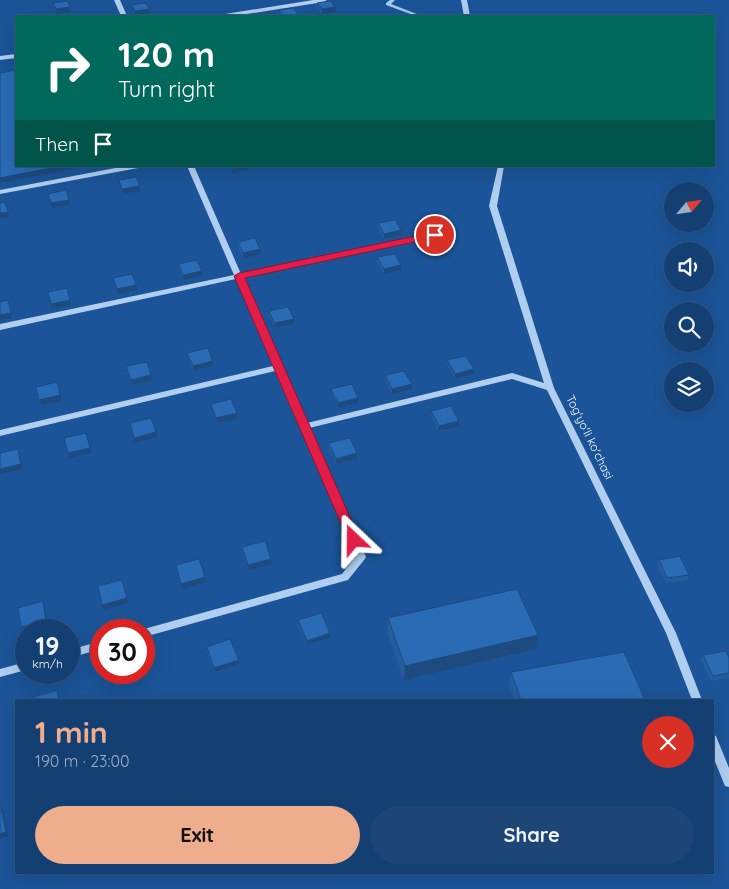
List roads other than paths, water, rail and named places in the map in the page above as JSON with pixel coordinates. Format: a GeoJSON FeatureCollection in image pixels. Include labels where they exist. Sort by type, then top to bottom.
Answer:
{"type":"FeatureCollection","features":[{"type":"Feature","properties":{"kind":"street"},"geometry":{"type":"LineString","coordinates":[[117,0],[124,15]]}},
{"type":"Feature","properties":{"kind":"street"},"geometry":{"type":"LineString","coordinates":[[232,15],[324,0]]}},
{"type":"Feature","properties":{"kind":"street"},"geometry":{"type":"LineString","coordinates":[[464,0],[467,15]]}},
{"type":"Feature","properties":{"kind":"street"},"geometry":{"type":"LineString","coordinates":[[0,58],[15,56]]}},
{"type":"Feature","properties":{"kind":"street"},"geometry":{"type":"LineString","coordinates":[[0,192],[133,167]]}},
{"type":"Feature","properties":{"kind":"street"},"geometry":{"type":"LineString","coordinates":[[155,630],[345,578],[361,557],[280,367],[190,167]]}},
{"type":"Feature","properties":{"kind":"street"},"geometry":{"type":"LineString","coordinates":[[501,167],[492,206],[550,388]]}},
{"type":"Feature","properties":{"kind":"street"},"geometry":{"type":"LineString","coordinates":[[0,327],[435,235]]}},
{"type":"Feature","properties":{"kind":"street"},"geometry":{"type":"LineString","coordinates":[[0,433],[280,367]]}},
{"type":"Feature","properties":{"kind":"street","name":"Tog'yo'li ko'chasi"},"geometry":{"type":"LineString","coordinates":[[305,426],[512,376],[550,388],[671,633],[697,699]]}},
{"type":"Feature","properties":{"kind":"street"},"geometry":{"type":"LineString","coordinates":[[0,673],[15,669]]}},
{"type":"Feature","properties":{"kind":"street"},"geometry":{"type":"LineString","coordinates":[[714,744],[729,782]]}},
{"type":"Feature","properties":{"kind":"waterway"},"geometry":{"type":"LineString","coordinates":[[393,0],[388,4],[417,15]]}}]}
